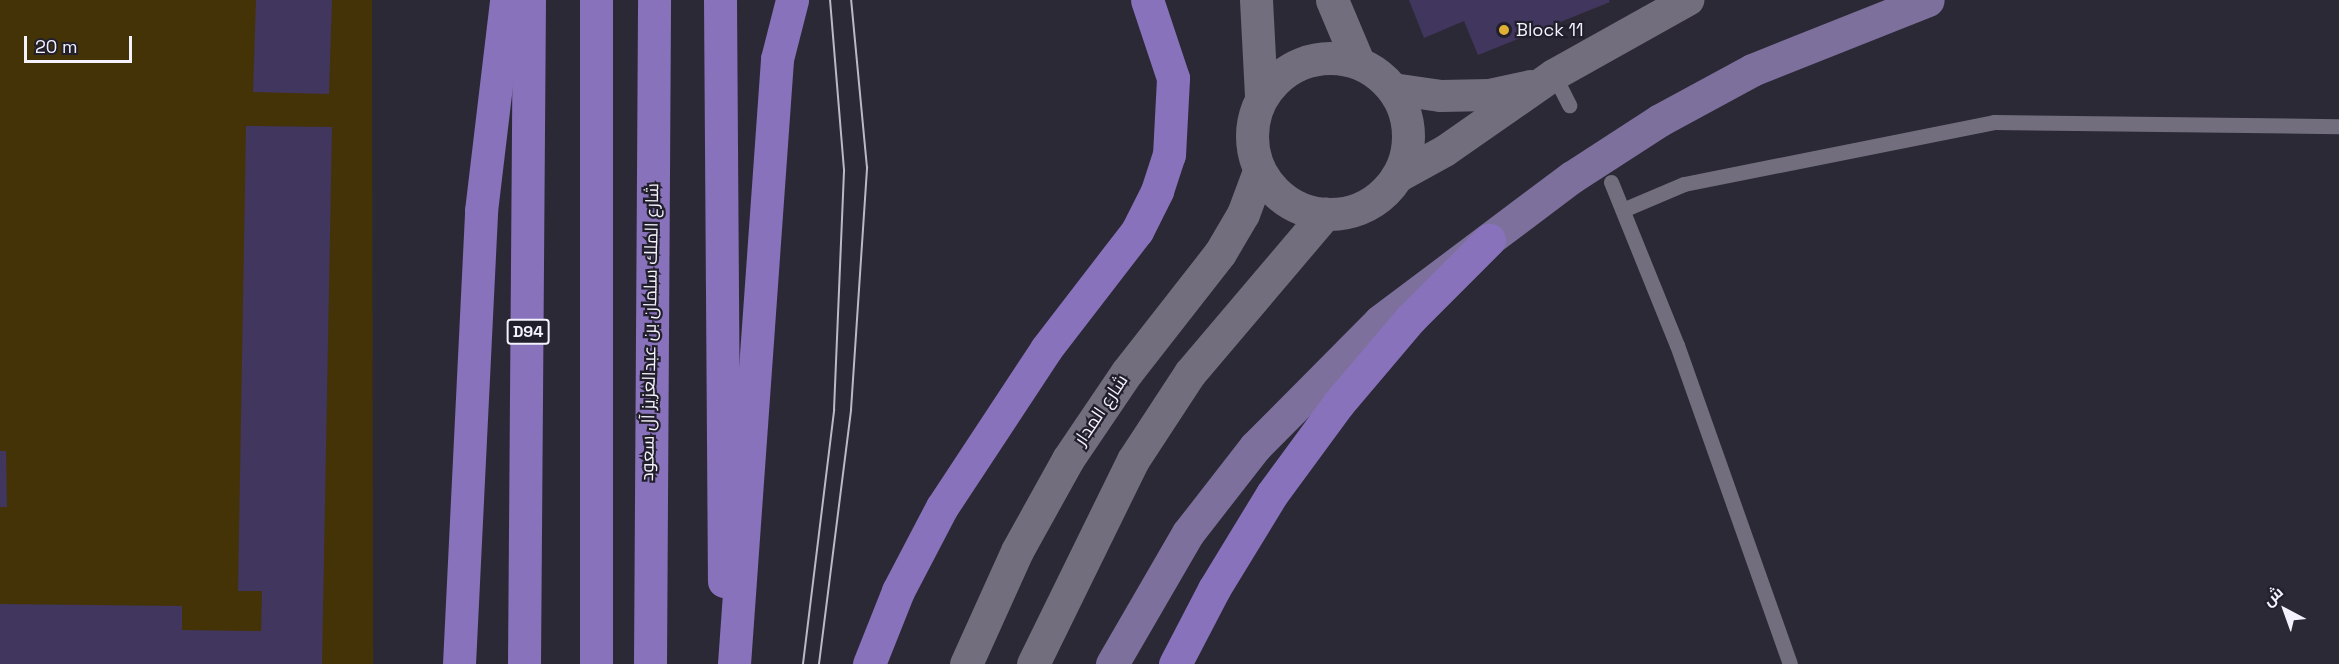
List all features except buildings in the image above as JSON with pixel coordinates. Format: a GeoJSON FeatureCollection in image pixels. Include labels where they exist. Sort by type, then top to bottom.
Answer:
{"type":"FeatureCollection","features":[{"type":"Feature","properties":{"kind":"main road"},"geometry":{"type":"LineString","coordinates":[[459,664],[481,211],[506,0]]}},
{"type":"Feature","properties":{"kind":"main road","name":"D94"},"geometry":{"type":"LineString","coordinates":[[524,664],[529,0]]}},
{"type":"Feature","properties":{"kind":"main road"},"geometry":{"type":"LineString","coordinates":[[596,0],[596,664]]}},
{"type":"Feature","properties":{"kind":"main road","name":"شارع الملك سلمان بن عبدالعزيز آل سعود"},"geometry":{"type":"LineString","coordinates":[[650,664],[654,0]]}},
{"type":"Feature","properties":{"kind":"main road"},"geometry":{"type":"LineString","coordinates":[[720,0],[724,664]]}},
{"type":"Feature","properties":{"kind":"main road"},"geometry":{"type":"LineString","coordinates":[[734,664],[777,59],[792,0]]}},
{"type":"Feature","properties":{"kind":"main road"},"geometry":{"type":"LineString","coordinates":[[869,664],[898,591],[942,507],[1019,388],[1137,231],[1169,155],[1173,78],[1165,41],[1147,0]]}},
{"type":"Feature","properties":{"kind":"main road"},"geometry":{"type":"LineString","coordinates":[[1112,664],[1188,533],[1255,447],[1380,321],[1572,177],[1660,120],[1752,70],[1928,0]]}},
{"type":"Feature","properties":{"kind":"main road"},"geometry":{"type":"LineString","coordinates":[[1175,664],[1214,589],[1272,494],[1338,404],[1410,319],[1489,240]]}},
{"type":"Feature","properties":{"kind":"street"},"geometry":{"type":"LineString","coordinates":[[1256,0],[1261,96]]}},
{"type":"Feature","properties":{"kind":"street"},"geometry":{"type":"LineString","coordinates":[[1332,0],[1358,62],[1393,89],[1441,96],[1490,95],[1546,80]]}},
{"type":"Feature","properties":{"kind":"street"},"geometry":{"type":"LineString","coordinates":[[1358,62],[1314,58],[1275,79],[1261,96],[1252,121],[1252,147],[1259,171],[1275,193],[1298,208],[1324,214],[1365,206],[1396,178],[1445,151],[1546,80],[1688,0]]}},
{"type":"Feature","properties":{"kind":"street"},"geometry":{"type":"LineString","coordinates":[[1393,89],[1408,133],[1396,178]]}},
{"type":"Feature","properties":{"kind":"street","name":"شارع المدار"},"geometry":{"type":"LineString","coordinates":[[966,664],[1017,551],[1068,459],[1127,372],[1220,253],[1243,214],[1259,171]]}},
{"type":"Feature","properties":{"kind":"street"},"geometry":{"type":"LineString","coordinates":[[1034,664],[1133,460],[1190,374],[1324,214]]}},
{"type":"Feature","properties":{"kind":"lane"},"geometry":{"type":"LineString","coordinates":[[1546,80],[1569,105]]}},
{"type":"Feature","properties":{"kind":"lane"},"geometry":{"type":"LineString","coordinates":[[1625,209],[1684,184],[1994,122],[2339,126]]}},
{"type":"Feature","properties":{"kind":"lane"},"geometry":{"type":"LineString","coordinates":[[1611,182],[1625,209],[1791,664]]}},
{"type":"Feature","properties":{"kind":"shaded area"},"geometry":{"type":"Polygon","coordinates":[[[0,0],[372,0],[373,664],[0,664],[0,0]]]}},
{"type":"Feature","properties":{"kind":"tram line"},"geometry":{"type":"LineString","coordinates":[[803,664],[834,410],[844,170],[830,0]]}},
{"type":"Feature","properties":{"kind":"tram line"},"geometry":{"type":"LineString","coordinates":[[819,664],[851,410],[867,168],[851,0]]}},
{"type":"Feature","properties":{"kind":"place","name":"Block 11"},"geometry":{"type":"Point","coordinates":[1504,30]}}]}
